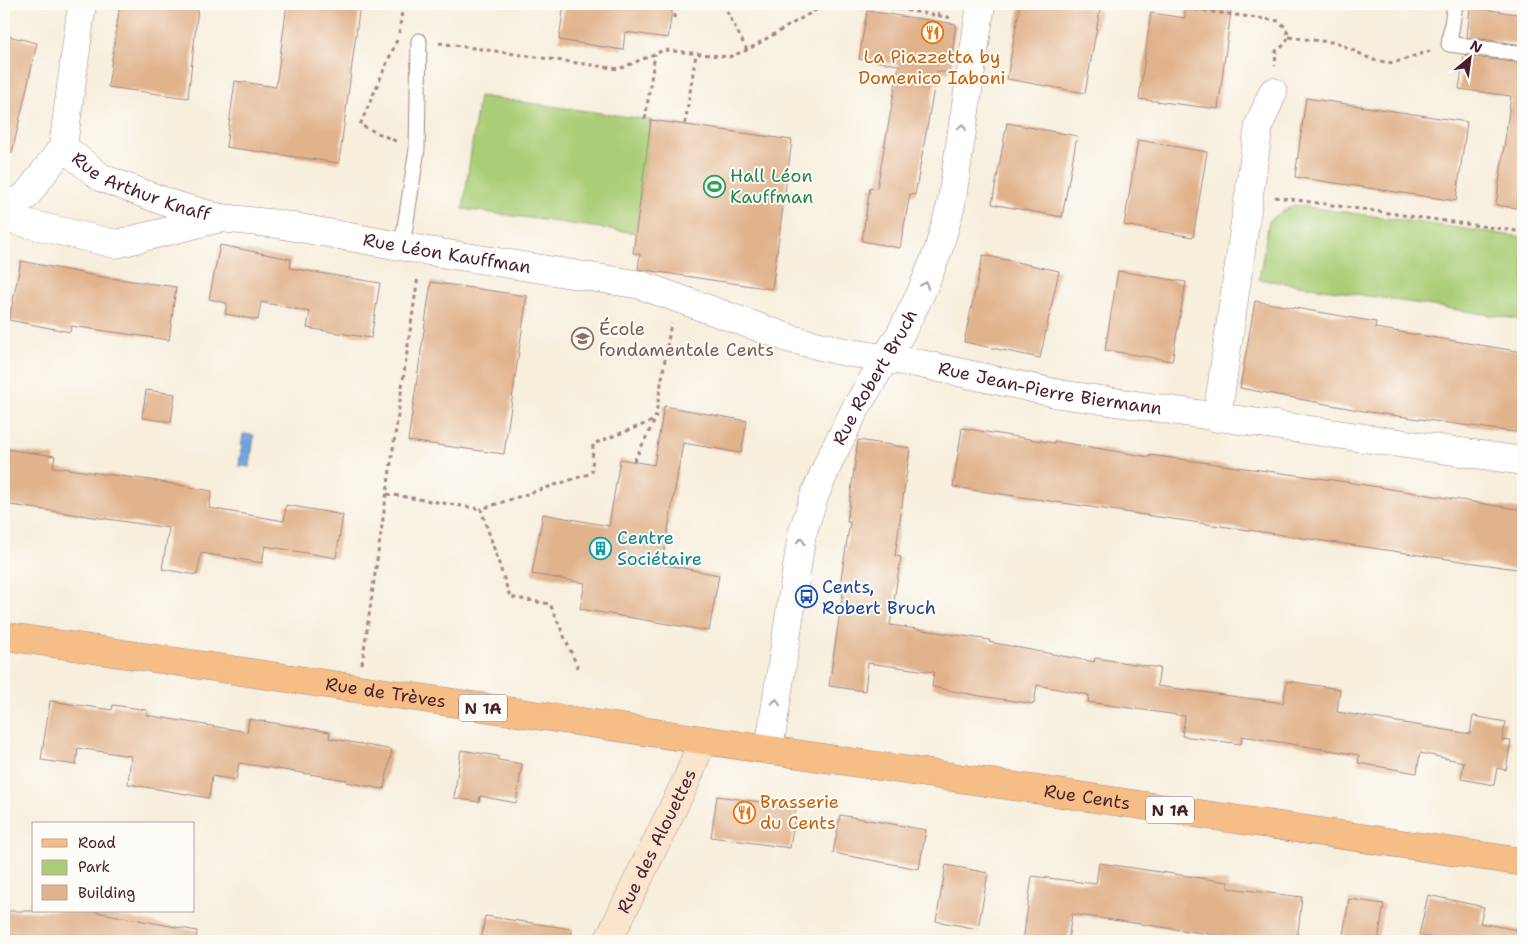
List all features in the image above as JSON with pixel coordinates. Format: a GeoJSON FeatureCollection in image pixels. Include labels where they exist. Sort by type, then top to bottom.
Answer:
{"type":"FeatureCollection","features":[{"type":"Feature","properties":{"kind":"main road","name":"Rue de Trèves"},"geometry":{"type":"LineString","coordinates":[[4,636],[769,750]]}},
{"type":"Feature","properties":{"kind":"main road","name":"Rue des Alouettes"},"geometry":{"type":"LineString","coordinates":[[608,941],[689,775],[702,740]]}},
{"type":"Feature","properties":{"kind":"main road","name":"Rue Cents"},"geometry":{"type":"LineString","coordinates":[[769,750],[1523,862]]}},
{"type":"Feature","properties":{"kind":"street","name":"Rue Arthur Knaff"},"geometry":{"type":"LineString","coordinates":[[4,208],[26,196],[63,147],[82,4]]}},
{"type":"Feature","properties":{"kind":"street","name":"Rue Robert Bruch"},"geometry":{"type":"LineString","coordinates":[[769,750],[802,534],[814,496],[830,459],[857,406],[920,295],[941,242],[951,205],[979,13]]}},
{"type":"Feature","properties":{"kind":"street"},"geometry":{"type":"LineString","coordinates":[[1217,418],[1258,125],[1273,92]]}},
{"type":"Feature","properties":{"kind":"street","name":"Rue Arthur Knaff"},"geometry":{"type":"LineString","coordinates":[[63,147],[102,178],[174,205],[221,218]]}},
{"type":"Feature","properties":{"kind":"street","name":"Rue Léon Kauffman"},"geometry":{"type":"LineString","coordinates":[[4,218],[116,244],[221,218],[278,224],[412,249],[641,285],[675,299],[791,339],[845,352],[885,358]]}},
{"type":"Feature","properties":{"kind":"street","name":"Rue Jean-Pierre Biermann"},"geometry":{"type":"LineString","coordinates":[[885,358],[1060,394],[1523,462]]}},
{"type":"Feature","properties":{"kind":"lane"},"geometry":{"type":"LineString","coordinates":[[1455,4],[1449,44],[1523,54]]}},
{"type":"Feature","properties":{"kind":"lane"},"geometry":{"type":"LineString","coordinates":[[412,249],[417,149],[419,41]]}},
{"type":"Feature","properties":{"kind":"path"},"geometry":{"type":"LineString","coordinates":[[674,18],[676,4]]}},
{"type":"Feature","properties":{"kind":"path"},"geometry":{"type":"LineString","coordinates":[[723,4],[747,50]]}},
{"type":"Feature","properties":{"kind":"path"},"geometry":{"type":"LineString","coordinates":[[419,41],[619,69],[664,50],[730,57],[747,50],[826,4]]}},
{"type":"Feature","properties":{"kind":"path"},"geometry":{"type":"LineString","coordinates":[[867,4],[938,16],[979,13]]}},
{"type":"Feature","properties":{"kind":"path"},"geometry":{"type":"LineString","coordinates":[[938,16],[940,4]]}},
{"type":"Feature","properties":{"kind":"path"},"geometry":{"type":"LineString","coordinates":[[1156,4],[1279,22],[1286,28],[1289,37],[1285,46],[1276,51],[1273,92]]}},
{"type":"Feature","properties":{"kind":"path"},"geometry":{"type":"LineString","coordinates":[[1289,37],[1338,43],[1373,60],[1393,63],[1449,44]]}},
{"type":"Feature","properties":{"kind":"path"},"geometry":{"type":"LineString","coordinates":[[378,134],[360,125],[398,38]]}},
{"type":"Feature","properties":{"kind":"path"},"geometry":{"type":"LineString","coordinates":[[645,119],[656,53]]}},
{"type":"Feature","properties":{"kind":"path"},"geometry":{"type":"LineString","coordinates":[[685,124],[696,54]]}},
{"type":"Feature","properties":{"kind":"path"},"geometry":{"type":"LineString","coordinates":[[1249,193],[1523,232]]}},
{"type":"Feature","properties":{"kind":"path"},"geometry":{"type":"LineString","coordinates":[[359,689],[387,494],[412,249]]}},
{"type":"Feature","properties":{"kind":"path"},"geometry":{"type":"LineString","coordinates":[[634,461],[655,420],[675,299]]}},
{"type":"Feature","properties":{"kind":"path"},"geometry":{"type":"LineString","coordinates":[[387,494],[481,509],[592,473],[593,444],[655,420]]}},
{"type":"Feature","properties":{"kind":"path"},"geometry":{"type":"LineString","coordinates":[[481,509],[510,597],[550,604],[578,668]]}},
{"type":"Feature","properties":{"kind":"green space"},"geometry":{"type":"Polygon","coordinates":[[[479,96],[651,120],[636,233],[463,209],[479,96]]]}},
{"type":"Feature","properties":{"kind":"green space"},"geometry":{"type":"Polygon","coordinates":[[[1294,205],[1523,237],[1523,320],[1259,279],[1269,220],[1294,205]]]}},
{"type":"Feature","properties":{"kind":"water"},"geometry":{"type":"Polygon","coordinates":[[[243,434],[254,435],[250,467],[239,466],[243,434]]]}},
{"type":"Feature","properties":{"kind":"building"},"geometry":{"type":"Polygon","coordinates":[[[120,4],[164,4],[198,8],[188,98],[108,87],[120,4]]]}},
{"type":"Feature","properties":{"kind":"building"},"geometry":{"type":"Polygon","coordinates":[[[287,4],[360,4],[339,163],[226,147],[235,81],[276,87],[287,4]]]}},
{"type":"Feature","properties":{"kind":"building"},"geometry":{"type":"Polygon","coordinates":[[[564,4],[673,4],[668,38],[625,32],[623,50],[559,40],[564,4]]]}},
{"type":"Feature","properties":{"kind":"building"},"geometry":{"type":"Polygon","coordinates":[[[1020,4],[1065,4],[1100,10],[1085,93],[1007,79],[1020,4]]]}},
{"type":"Feature","properties":{"kind":"building"},"geometry":{"type":"Polygon","coordinates":[[[1185,4],[1232,4],[1218,109],[1139,99],[1151,13],[1185,18],[1185,4]]]}},
{"type":"Feature","properties":{"kind":"building"},"geometry":{"type":"Polygon","coordinates":[[[1470,7],[1523,15],[1523,45],[1467,37],[1470,7]]]}},
{"type":"Feature","properties":{"kind":"building"},"geometry":{"type":"Polygon","coordinates":[[[867,11],[956,24],[949,73],[937,71],[915,195],[910,194],[900,248],[862,241],[870,187],[877,188],[899,65],[859,59],[867,11]]]}},
{"type":"Feature","properties":{"kind":"building"},"geometry":{"type":"Polygon","coordinates":[[[4,35],[37,43],[12,153],[4,152],[4,35]]]}},
{"type":"Feature","properties":{"kind":"building"},"geometry":{"type":"Polygon","coordinates":[[[1464,56],[1523,63],[1523,209],[1496,205],[1511,96],[1459,89],[1464,56]]]}},
{"type":"Feature","properties":{"kind":"building"},"geometry":{"type":"Polygon","coordinates":[[[1306,98],[1467,122],[1456,201],[1295,177],[1306,98]]]}},
{"type":"Feature","properties":{"kind":"building","name":"Hall Léon Kauffman"},"geometry":{"type":"Polygon","coordinates":[[[651,120],[792,140],[772,289],[638,269],[640,254],[633,253],[651,120]]]}},
{"type":"Feature","properties":{"kind":"building"},"geometry":{"type":"Polygon","coordinates":[[[1007,123],[1077,136],[1062,217],[992,204],[1007,123]]]}},
{"type":"Feature","properties":{"kind":"building"},"geometry":{"type":"Polygon","coordinates":[[[1138,140],[1207,152],[1193,237],[1124,225],[1138,140]]]}},
{"type":"Feature","properties":{"kind":"building"},"geometry":{"type":"Polygon","coordinates":[[[220,245],[291,259],[290,268],[380,283],[371,338],[307,328],[310,312],[261,302],[258,320],[225,314],[227,303],[209,299],[220,245]]]}},
{"type":"Feature","properties":{"kind":"building"},"geometry":{"type":"Polygon","coordinates":[[[983,255],[1059,271],[1040,358],[964,342],[983,255]]]}},
{"type":"Feature","properties":{"kind":"building"},"geometry":{"type":"Polygon","coordinates":[[[21,261],[96,276],[176,287],[169,340],[71,326],[70,332],[9,320],[21,261]]]}},
{"type":"Feature","properties":{"kind":"building"},"geometry":{"type":"Polygon","coordinates":[[[1118,271],[1186,282],[1172,361],[1105,350],[1118,271]]]}},
{"type":"Feature","properties":{"kind":"building"},"geometry":{"type":"Polygon","coordinates":[[[431,282],[527,296],[504,454],[408,441],[431,282]]]}},
{"type":"Feature","properties":{"kind":"building"},"geometry":{"type":"Polygon","coordinates":[[[1255,301],[1376,322],[1375,328],[1523,352],[1523,416],[1521,433],[1369,412],[1240,388],[1255,301]]]}},
{"type":"Feature","properties":{"kind":"building"},"geometry":{"type":"Polygon","coordinates":[[[146,390],[175,394],[171,422],[142,418],[146,390]]]}},
{"type":"Feature","properties":{"kind":"building","name":"Centre Sociétaire"},"geometry":{"type":"Polygon","coordinates":[[[664,406],[747,421],[741,453],[683,443],[662,564],[719,575],[709,631],[580,609],[585,583],[532,574],[543,514],[609,526],[620,459],[654,465],[664,406]]]}},
{"type":"Feature","properties":{"kind":"building"},"geometry":{"type":"Polygon","coordinates":[[[962,428],[1150,457],[1150,455],[1340,481],[1523,510],[1523,570],[953,487],[962,428]]]}},
{"type":"Feature","properties":{"kind":"building"},"geometry":{"type":"Polygon","coordinates":[[[858,440],[910,448],[895,556],[901,557],[890,625],[990,640],[989,642],[1094,662],[1095,658],[1160,668],[1157,686],[1283,703],[1287,681],[1340,689],[1337,712],[1470,734],[1473,716],[1506,722],[1502,740],[1511,741],[1506,770],[1497,768],[1494,785],[1461,779],[1464,762],[1420,753],[1417,773],[1358,763],[1359,755],[1242,736],[1241,744],[1182,736],[1185,716],[1088,702],[1089,695],[1037,685],[1034,704],[980,696],[932,687],[934,672],[868,663],[865,691],[829,686],[843,592],[839,591],[850,522],[847,522],[858,440]]]}},
{"type":"Feature","properties":{"kind":"building"},"geometry":{"type":"Polygon","coordinates":[[[4,449],[55,456],[53,467],[150,480],[212,491],[209,508],[284,521],[286,505],[343,515],[336,558],[265,546],[262,563],[201,553],[197,575],[162,569],[169,528],[4,504],[4,449]]]}},
{"type":"Feature","properties":{"kind":"building"},"geometry":{"type":"Polygon","coordinates":[[[50,701],[112,710],[113,705],[147,710],[146,715],[247,732],[249,719],[330,732],[329,738],[392,750],[384,789],[346,782],[347,780],[239,763],[236,780],[212,776],[209,798],[128,784],[131,756],[78,748],[76,765],[41,760],[50,701]]]}},
{"type":"Feature","properties":{"kind":"building"},"geometry":{"type":"Polygon","coordinates":[[[461,750],[498,756],[498,760],[522,764],[516,803],[480,796],[479,802],[454,798],[461,750]]]}},
{"type":"Feature","properties":{"kind":"building"},"geometry":{"type":"Polygon","coordinates":[[[717,796],[796,807],[790,848],[711,837],[717,796]]]}},
{"type":"Feature","properties":{"kind":"building"},"geometry":{"type":"Polygon","coordinates":[[[840,815],[926,830],[919,869],[833,853],[840,815]]]}},
{"type":"Feature","properties":{"kind":"building"},"geometry":{"type":"Polygon","coordinates":[[[1099,863],[1228,882],[1228,888],[1302,897],[1297,941],[1243,941],[1243,939],[1072,914],[1068,941],[1023,941],[1032,876],[1096,884],[1099,863]]]}},
{"type":"Feature","properties":{"kind":"building"},"geometry":{"type":"Polygon","coordinates":[[[946,865],[988,873],[978,929],[936,921],[946,865]]]}},
{"type":"Feature","properties":{"kind":"building"},"geometry":{"type":"Polygon","coordinates":[[[1428,895],[1484,907],[1480,923],[1523,931],[1522,941],[1448,941],[1419,935],[1428,895]]]}},
{"type":"Feature","properties":{"kind":"building"},"geometry":{"type":"Polygon","coordinates":[[[1349,899],[1384,904],[1378,941],[1342,941],[1349,899]]]}},
{"type":"Feature","properties":{"kind":"building"},"geometry":{"type":"Polygon","coordinates":[[[4,911],[96,912],[197,931],[196,941],[47,941],[4,934],[4,911]]]}},
{"type":"Feature","properties":{"kind":"building"},"geometry":{"type":"Polygon","coordinates":[[[485,916],[572,929],[571,941],[481,941],[485,916]]]}},
{"type":"Feature","properties":{"kind":"place","name":"La Piazzetta by Domenico Iaboni"},"geometry":{"type":"Point","coordinates":[932,32]}},
{"type":"Feature","properties":{"kind":"place","name":"Hall Léon Kauffman"},"geometry":{"type":"Point","coordinates":[714,186]}},
{"type":"Feature","properties":{"kind":"place","name":"École fondamentale Cents"},"geometry":{"type":"Point","coordinates":[583,339]}},
{"type":"Feature","properties":{"kind":"place","name":"Centre Sociétaire"},"geometry":{"type":"Point","coordinates":[601,548]}},
{"type":"Feature","properties":{"kind":"place","name":"Cents, Robert Bruch"},"geometry":{"type":"Point","coordinates":[806,597]}},
{"type":"Feature","properties":{"kind":"place","name":"Brasserie du Cents"},"geometry":{"type":"Point","coordinates":[744,812]}}]}
